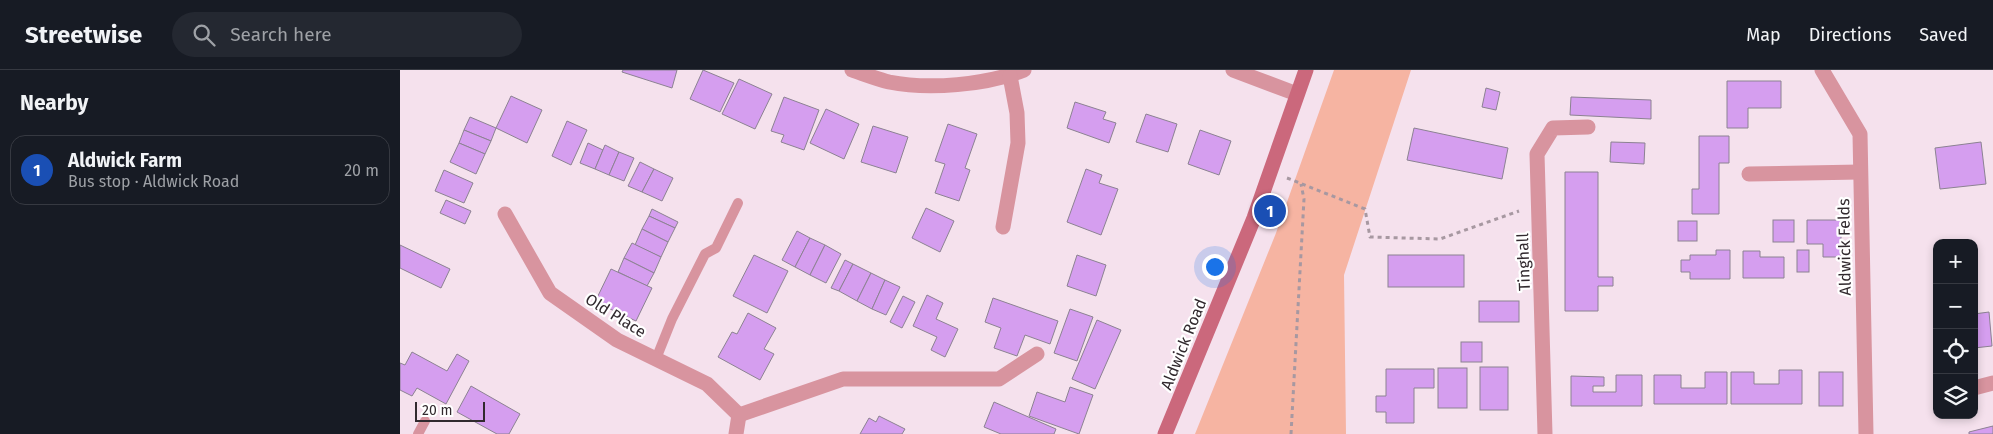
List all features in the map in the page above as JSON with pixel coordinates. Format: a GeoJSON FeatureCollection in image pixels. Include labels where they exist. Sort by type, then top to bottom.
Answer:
{"type":"FeatureCollection","features":[{"type":"Feature","properties":{"kind":"street"},"geometry":{"type":"LineString","coordinates":[[852,70],[890,82],[946,86],[1017,73],[1018,142],[1003,227]]}},
{"type":"Feature","properties":{"kind":"street"},"geometry":{"type":"LineString","coordinates":[[1233,70],[1297,94]]}},
{"type":"Feature","properties":{"kind":"street","name":"Aldwick Road"},"geometry":{"type":"LineString","coordinates":[[1165,434],[1254,218],[1306,70]]}},
{"type":"Feature","properties":{"kind":"street","name":"Aldwick Felds"},"geometry":{"type":"LineString","coordinates":[[1822,70],[1860,134],[1866,434]]}},
{"type":"Feature","properties":{"kind":"street","name":"Tinghall"},"geometry":{"type":"LineString","coordinates":[[1545,434],[1537,154],[1553,128],[1588,127]]}},
{"type":"Feature","properties":{"kind":"street"},"geometry":{"type":"LineString","coordinates":[[1749,174],[1860,172]]}},
{"type":"Feature","properties":{"kind":"street","name":"Old Place"},"geometry":{"type":"LineString","coordinates":[[506,214],[550,293],[617,340],[707,384],[738,415]]}},
{"type":"Feature","properties":{"kind":"street"},"geometry":{"type":"LineString","coordinates":[[736,434],[738,415],[843,379],[999,379],[1037,354]]}},
{"type":"Feature","properties":{"kind":"street"},"geometry":{"type":"LineString","coordinates":[[1978,387],[1993,383]]}},
{"type":"Feature","properties":{"kind":"lane"},"geometry":{"type":"LineString","coordinates":[[656,359],[672,319],[705,254],[716,248],[738,203]]}},
{"type":"Feature","properties":{"kind":"lane"},"geometry":{"type":"LineString","coordinates":[[418,434],[425,422]]}},
{"type":"Feature","properties":{"kind":"path"},"geometry":{"type":"LineString","coordinates":[[1270,170],[1365,209],[1370,237],[1440,239],[1539,205]]}},
{"type":"Feature","properties":{"kind":"path"},"geometry":{"type":"LineString","coordinates":[[1291,434],[1304,199],[1301,184]]}},
{"type":"Feature","properties":{"kind":"shaded area"},"geometry":{"type":"Polygon","coordinates":[[[1334,70],[1411,70],[1344,275],[1346,434],[1195,434],[1276,233],[1334,70]]]}},
{"type":"Feature","properties":{"kind":"building"},"geometry":{"type":"Polygon","coordinates":[[[623,70],[677,70],[672,88],[622,72],[623,70]]]}},
{"type":"Feature","properties":{"kind":"building"},"geometry":{"type":"Polygon","coordinates":[[[703,70],[734,83],[720,112],[690,99],[703,70]]]}},
{"type":"Feature","properties":{"kind":"building"},"geometry":{"type":"Polygon","coordinates":[[[739,79],[772,94],[755,129],[722,114],[739,79]]]}},
{"type":"Feature","properties":{"kind":"building"},"geometry":{"type":"Polygon","coordinates":[[[1727,81],[1781,81],[1781,108],[1748,108],[1748,128],[1727,128],[1727,81]]]}},
{"type":"Feature","properties":{"kind":"building"},"geometry":{"type":"Polygon","coordinates":[[[1486,88],[1500,92],[1496,110],[1482,107],[1486,88]]]}},
{"type":"Feature","properties":{"kind":"building"},"geometry":{"type":"Polygon","coordinates":[[[511,96],[542,110],[527,143],[496,128],[511,96]]]}},
{"type":"Feature","properties":{"kind":"building"},"geometry":{"type":"Polygon","coordinates":[[[784,97],[819,110],[804,150],[781,142],[784,135],[771,131],[784,97]]]}},
{"type":"Feature","properties":{"kind":"building"},"geometry":{"type":"Polygon","coordinates":[[[1571,97],[1651,100],[1651,119],[1570,115],[1571,97]]]}},
{"type":"Feature","properties":{"kind":"building"},"geometry":{"type":"Polygon","coordinates":[[[1075,102],[1106,112],[1103,119],[1116,123],[1109,143],[1067,128],[1075,102]]]}},
{"type":"Feature","properties":{"kind":"building"},"geometry":{"type":"Polygon","coordinates":[[[826,109],[859,124],[844,159],[810,143],[826,109]]]}},
{"type":"Feature","properties":{"kind":"building"},"geometry":{"type":"Polygon","coordinates":[[[1146,114],[1177,124],[1168,152],[1136,142],[1146,114]]]}},
{"type":"Feature","properties":{"kind":"building"},"geometry":{"type":"Polygon","coordinates":[[[470,117],[496,128],[491,141],[464,130],[470,117]]]}},
{"type":"Feature","properties":{"kind":"building"},"geometry":{"type":"Polygon","coordinates":[[[567,121],[587,130],[571,165],[552,156],[567,121]]]}},
{"type":"Feature","properties":{"kind":"building"},"geometry":{"type":"Polygon","coordinates":[[[948,124],[977,134],[965,168],[970,170],[959,201],[935,193],[945,164],[935,161],[948,124]]]}},
{"type":"Feature","properties":{"kind":"building"},"geometry":{"type":"Polygon","coordinates":[[[873,126],[908,137],[896,173],[861,162],[873,126]]]}},
{"type":"Feature","properties":{"kind":"building"},"geometry":{"type":"Polygon","coordinates":[[[1414,128],[1508,148],[1502,179],[1407,160],[1414,128]]]}},
{"type":"Feature","properties":{"kind":"building"},"geometry":{"type":"Polygon","coordinates":[[[464,130],[491,141],[485,154],[459,143],[464,130]]]}},
{"type":"Feature","properties":{"kind":"building"},"geometry":{"type":"Polygon","coordinates":[[[1200,130],[1231,141],[1219,175],[1188,164],[1200,130]]]}},
{"type":"Feature","properties":{"kind":"building"},"geometry":{"type":"Polygon","coordinates":[[[1699,136],[1729,136],[1729,163],[1719,163],[1719,214],[1692,214],[1692,189],[1699,189],[1699,136]]]}},
{"type":"Feature","properties":{"kind":"building"},"geometry":{"type":"Polygon","coordinates":[[[1611,142],[1645,143],[1644,164],[1610,162],[1611,142]]]}},
{"type":"Feature","properties":{"kind":"building"},"geometry":{"type":"Polygon","coordinates":[[[1981,142],[1986,184],[1940,189],[1935,148],[1981,142]]]}},
{"type":"Feature","properties":{"kind":"building"},"geometry":{"type":"Polygon","coordinates":[[[459,143],[485,154],[476,174],[450,162],[459,143]]]}},
{"type":"Feature","properties":{"kind":"building"},"geometry":{"type":"Polygon","coordinates":[[[588,143],[603,150],[595,169],[580,163],[588,143]]]}},
{"type":"Feature","properties":{"kind":"building"},"geometry":{"type":"Polygon","coordinates":[[[605,145],[619,152],[609,175],[595,169],[605,145]]]}},
{"type":"Feature","properties":{"kind":"building"},"geometry":{"type":"Polygon","coordinates":[[[619,152],[634,158],[624,181],[609,175],[619,152]]]}},
{"type":"Feature","properties":{"kind":"building"},"geometry":{"type":"Polygon","coordinates":[[[640,162],[654,169],[642,192],[628,186],[640,162]]]}},
{"type":"Feature","properties":{"kind":"building"},"geometry":{"type":"Polygon","coordinates":[[[654,169],[673,178],[662,201],[642,192],[654,169]]]}},
{"type":"Feature","properties":{"kind":"building"},"geometry":{"type":"Polygon","coordinates":[[[1086,169],[1102,175],[1099,183],[1118,189],[1101,235],[1067,222],[1086,169]]]}},
{"type":"Feature","properties":{"kind":"building"},"geometry":{"type":"Polygon","coordinates":[[[444,170],[473,183],[464,203],[435,191],[444,170]]]}},
{"type":"Feature","properties":{"kind":"building"},"geometry":{"type":"Polygon","coordinates":[[[1565,172],[1598,172],[1598,277],[1613,277],[1613,286],[1598,286],[1598,311],[1565,311],[1565,172]]]}},
{"type":"Feature","properties":{"kind":"building"},"geometry":{"type":"Polygon","coordinates":[[[446,200],[471,211],[465,224],[440,213],[446,200]]]}},
{"type":"Feature","properties":{"kind":"building"},"geometry":{"type":"Polygon","coordinates":[[[926,208],[954,221],[940,252],[912,238],[926,208]]]}},
{"type":"Feature","properties":{"kind":"building"},"geometry":{"type":"Polygon","coordinates":[[[652,209],[678,222],[675,228],[649,216],[652,209]]]}},
{"type":"Feature","properties":{"kind":"building"},"geometry":{"type":"Polygon","coordinates":[[[649,216],[675,228],[668,242],[642,229],[649,216]]]}},
{"type":"Feature","properties":{"kind":"building"},"geometry":{"type":"Polygon","coordinates":[[[1773,220],[1794,220],[1794,242],[1773,242],[1773,220]]]}},
{"type":"Feature","properties":{"kind":"building"},"geometry":{"type":"Polygon","coordinates":[[[1807,220],[1841,220],[1841,257],[1823,257],[1823,244],[1807,244],[1807,220]]]}},
{"type":"Feature","properties":{"kind":"building"},"geometry":{"type":"Polygon","coordinates":[[[1678,221],[1697,221],[1697,241],[1678,241],[1678,221]]]}},
{"type":"Feature","properties":{"kind":"building"},"geometry":{"type":"Polygon","coordinates":[[[642,229],[668,242],[661,257],[635,245],[642,229]]]}},
{"type":"Feature","properties":{"kind":"building"},"geometry":{"type":"Polygon","coordinates":[[[797,231],[810,238],[795,267],[782,260],[797,231]]]}},
{"type":"Feature","properties":{"kind":"building"},"geometry":{"type":"Polygon","coordinates":[[[810,238],[825,245],[810,275],[795,267],[810,238]]]}},
{"type":"Feature","properties":{"kind":"building"},"geometry":{"type":"Polygon","coordinates":[[[632,243],[661,257],[654,273],[624,258],[632,243]]]}},
{"type":"Feature","properties":{"kind":"building"},"geometry":{"type":"Polygon","coordinates":[[[400,245],[450,269],[441,288],[400,268],[400,245]]]}},
{"type":"Feature","properties":{"kind":"building"},"geometry":{"type":"Polygon","coordinates":[[[825,245],[841,254],[826,283],[810,275],[825,245]]]}},
{"type":"Feature","properties":{"kind":"building"},"geometry":{"type":"Polygon","coordinates":[[[1716,250],[1730,250],[1730,279],[1690,279],[1690,272],[1681,272],[1681,260],[1690,260],[1690,255],[1716,255],[1716,250]]]}},
{"type":"Feature","properties":{"kind":"building"},"geometry":{"type":"Polygon","coordinates":[[[1797,250],[1809,250],[1809,272],[1797,272],[1797,250]]]}},
{"type":"Feature","properties":{"kind":"building"},"geometry":{"type":"Polygon","coordinates":[[[1743,251],[1760,251],[1760,257],[1784,257],[1784,278],[1743,278],[1743,251]]]}},
{"type":"Feature","properties":{"kind":"building"},"geometry":{"type":"Polygon","coordinates":[[[754,255],[788,271],[767,313],[733,296],[754,255]]]}},
{"type":"Feature","properties":{"kind":"building"},"geometry":{"type":"Polygon","coordinates":[[[1077,255],[1106,265],[1096,296],[1067,286],[1077,255]]]}},
{"type":"Feature","properties":{"kind":"building"},"geometry":{"type":"Polygon","coordinates":[[[1388,255],[1464,255],[1464,287],[1388,287],[1388,255]]]}},
{"type":"Feature","properties":{"kind":"building"},"geometry":{"type":"Polygon","coordinates":[[[624,258],[654,273],[647,286],[618,272],[624,258]]]}},
{"type":"Feature","properties":{"kind":"building"},"geometry":{"type":"Polygon","coordinates":[[[845,260],[853,264],[839,291],[831,288],[845,260]]]}},
{"type":"Feature","properties":{"kind":"building"},"geometry":{"type":"Polygon","coordinates":[[[853,264],[871,273],[857,301],[839,291],[853,264]]]}},
{"type":"Feature","properties":{"kind":"building"},"geometry":{"type":"Polygon","coordinates":[[[611,269],[652,288],[636,321],[595,302],[611,269]]]}},
{"type":"Feature","properties":{"kind":"building"},"geometry":{"type":"Polygon","coordinates":[[[871,273],[885,280],[872,309],[857,301],[871,273]]]}},
{"type":"Feature","properties":{"kind":"building"},"geometry":{"type":"Polygon","coordinates":[[[885,280],[900,287],[886,315],[872,309],[885,280]]]}},
{"type":"Feature","properties":{"kind":"building"},"geometry":{"type":"Polygon","coordinates":[[[927,295],[943,303],[936,319],[958,329],[945,357],[931,350],[937,337],[913,326],[927,295]]]}},
{"type":"Feature","properties":{"kind":"building"},"geometry":{"type":"Polygon","coordinates":[[[903,296],[915,302],[902,328],[890,322],[903,296]]]}},
{"type":"Feature","properties":{"kind":"building"},"geometry":{"type":"Polygon","coordinates":[[[993,298],[1058,321],[1050,344],[1025,335],[1017,356],[994,348],[1001,328],[985,322],[993,298]]]}},
{"type":"Feature","properties":{"kind":"building"},"geometry":{"type":"Polygon","coordinates":[[[1479,301],[1519,301],[1519,322],[1479,322],[1479,301]]]}},
{"type":"Feature","properties":{"kind":"building"},"geometry":{"type":"Polygon","coordinates":[[[1070,309],[1093,317],[1077,361],[1054,353],[1070,309]]]}},
{"type":"Feature","properties":{"kind":"building"},"geometry":{"type":"Polygon","coordinates":[[[1989,312],[1992,346],[1978,348],[1978,313],[1989,312]]]}},
{"type":"Feature","properties":{"kind":"building"},"geometry":{"type":"Polygon","coordinates":[[[748,313],[776,328],[764,349],[774,354],[760,380],[718,357],[732,332],[737,334],[748,313]]]}},
{"type":"Feature","properties":{"kind":"building"},"geometry":{"type":"Polygon","coordinates":[[[1097,320],[1121,330],[1095,389],[1072,379],[1097,320]]]}},
{"type":"Feature","properties":{"kind":"building"},"geometry":{"type":"Polygon","coordinates":[[[1461,342],[1482,342],[1482,362],[1461,362],[1461,342]]]}},
{"type":"Feature","properties":{"kind":"building"},"geometry":{"type":"Polygon","coordinates":[[[412,352],[447,371],[457,354],[469,361],[446,404],[417,388],[412,396],[400,390],[400,363],[405,365],[412,352]]]}},
{"type":"Feature","properties":{"kind":"building"},"geometry":{"type":"Polygon","coordinates":[[[1480,367],[1508,367],[1508,410],[1480,410],[1480,367]]]}},
{"type":"Feature","properties":{"kind":"building"},"geometry":{"type":"Polygon","coordinates":[[[1438,368],[1467,368],[1467,408],[1438,408],[1438,368]]]}},
{"type":"Feature","properties":{"kind":"building"},"geometry":{"type":"Polygon","coordinates":[[[1386,369],[1434,369],[1434,388],[1414,388],[1414,423],[1386,423],[1386,412],[1376,412],[1376,396],[1386,396],[1386,369]]]}},
{"type":"Feature","properties":{"kind":"building"},"geometry":{"type":"Polygon","coordinates":[[[1779,370],[1802,370],[1802,404],[1731,404],[1731,372],[1754,372],[1754,384],[1779,384],[1779,370]]]}},
{"type":"Feature","properties":{"kind":"building"},"geometry":{"type":"Polygon","coordinates":[[[1705,372],[1727,372],[1727,404],[1654,404],[1654,375],[1681,375],[1681,388],[1705,388],[1705,372]]]}},
{"type":"Feature","properties":{"kind":"building"},"geometry":{"type":"Polygon","coordinates":[[[1819,372],[1843,372],[1843,406],[1819,406],[1819,372]]]}},
{"type":"Feature","properties":{"kind":"building"},"geometry":{"type":"Polygon","coordinates":[[[1616,375],[1642,375],[1642,406],[1571,406],[1571,376],[1604,377],[1604,386],[1593,386],[1593,392],[1616,392],[1616,375]]]}},
{"type":"Feature","properties":{"kind":"building"},"geometry":{"type":"Polygon","coordinates":[[[471,386],[520,414],[509,434],[497,434],[457,412],[471,386]]]}},
{"type":"Feature","properties":{"kind":"building"},"geometry":{"type":"Polygon","coordinates":[[[1070,387],[1093,395],[1079,434],[1029,416],[1037,392],[1065,402],[1070,387]]]}},
{"type":"Feature","properties":{"kind":"building"},"geometry":{"type":"Polygon","coordinates":[[[994,402],[1056,429],[1054,434],[1001,434],[984,427],[994,402]]]}},
{"type":"Feature","properties":{"kind":"building"},"geometry":{"type":"Polygon","coordinates":[[[879,416],[905,429],[902,434],[860,434],[869,418],[876,422],[879,416]]]}},
{"type":"Feature","properties":{"kind":"building"},"geometry":{"type":"Polygon","coordinates":[[[1993,426],[1993,434],[1969,434],[1969,432],[1993,426]]]}},
{"type":"Feature","properties":{"kind":"place","name":"Aldwick Farm"},"geometry":{"type":"Point","coordinates":[1270,211]}}]}
